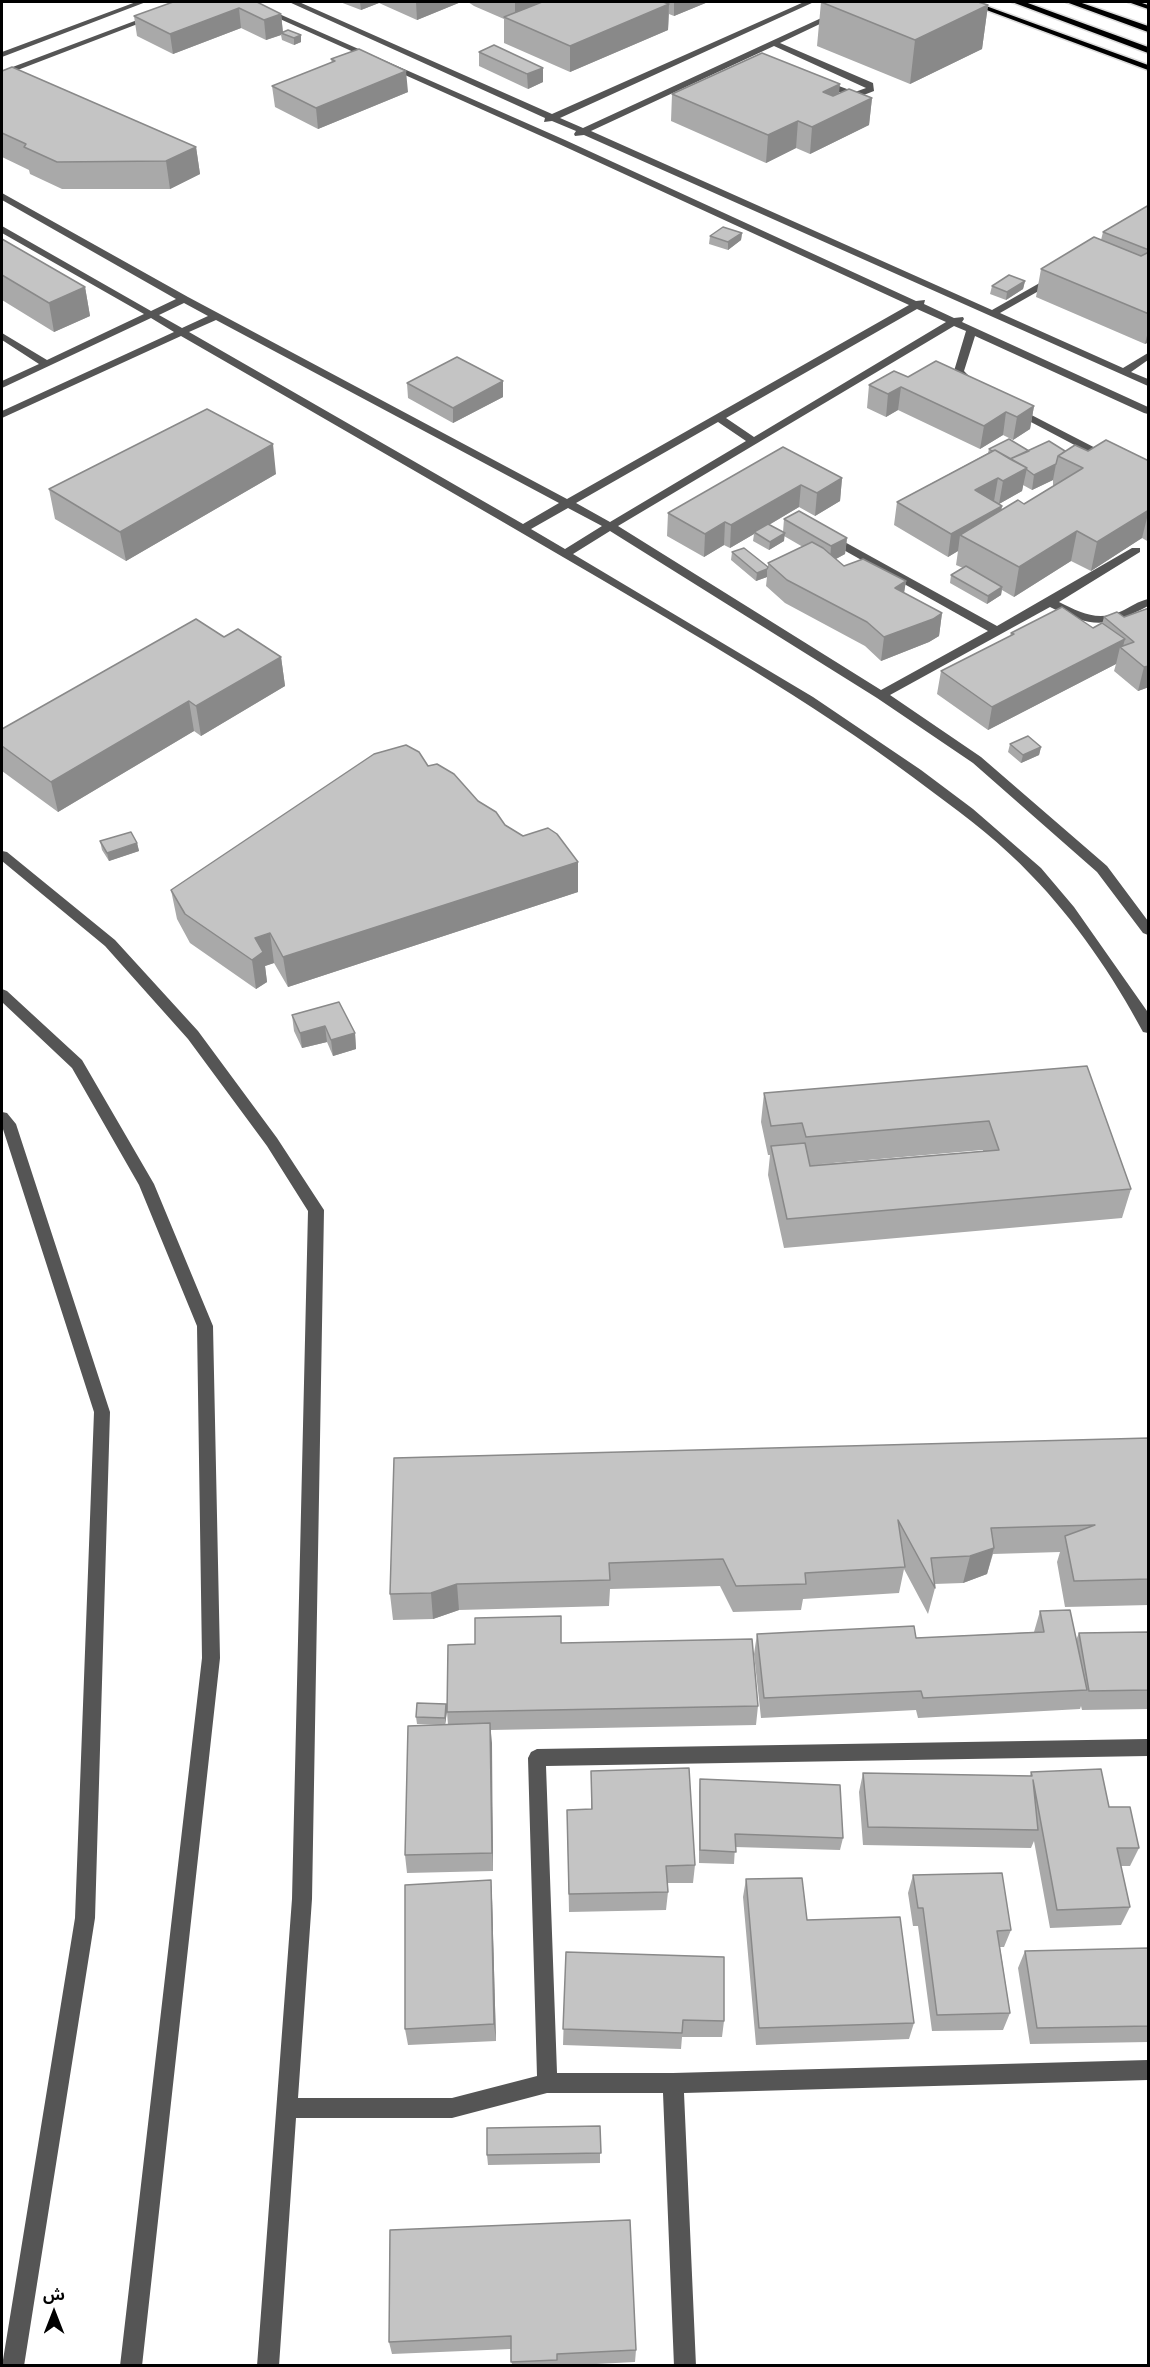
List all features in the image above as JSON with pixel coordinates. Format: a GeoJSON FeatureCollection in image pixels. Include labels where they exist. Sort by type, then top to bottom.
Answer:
{"type":"FeatureCollection","features":[{"type":"Feature","properties":{"kind":"highway"},"geometry":{"type":"LineString","coordinates":[[1017,2],[1149,50]]}},
{"type":"Feature","properties":{"kind":"highway"},"geometry":{"type":"LineString","coordinates":[[1071,2],[1149,29]]}},
{"type":"Feature","properties":{"kind":"main road"},"geometry":{"type":"LineString","coordinates":[[969,2],[1149,68]]}},
{"type":"Feature","properties":{"kind":"main road"},"geometry":{"type":"LineString","coordinates":[[1132,2],[1149,8]]}},
{"type":"Feature","properties":{"kind":"street"},"geometry":{"type":"LineString","coordinates":[[2,55],[142,2]]}},
{"type":"Feature","properties":{"kind":"street"},"geometry":{"type":"LineString","coordinates":[[2,74],[191,2]]}},
{"type":"Feature","properties":{"kind":"street"},"geometry":{"type":"LineString","coordinates":[[246,2],[562,142],[1149,411]]}},
{"type":"Feature","properties":{"kind":"street"},"geometry":{"type":"LineString","coordinates":[[293,2],[1149,383]]}},
{"type":"Feature","properties":{"kind":"street"},"geometry":{"type":"LineString","coordinates":[[529,128],[810,2]]}},
{"type":"Feature","properties":{"kind":"street"},"geometry":{"type":"LineString","coordinates":[[562,142],[862,2]]}},
{"type":"Feature","properties":{"kind":"street"},"geometry":{"type":"LineString","coordinates":[[826,4],[843,10]]}},
{"type":"Feature","properties":{"kind":"street"},"geometry":{"type":"LineString","coordinates":[[773,43],[870,86],[871,89],[856,95],[851,94],[807,76]]}},
{"type":"Feature","properties":{"kind":"street"},"geometry":{"type":"LineString","coordinates":[[751,53],[760,57]]}},
{"type":"Feature","properties":{"kind":"street"},"geometry":{"type":"LineString","coordinates":[[817,71],[827,66]]}},
{"type":"Feature","properties":{"kind":"street"},"geometry":{"type":"LineString","coordinates":[[2,196],[216,316],[610,526],[881,695],[977,760],[1093,861],[1102,869],[1149,930]]}},
{"type":"Feature","properties":{"kind":"street"},"geometry":{"type":"LineString","coordinates":[[2,229],[524,528],[564,554],[777,679],[925,780],[1011,849],[1073,914],[1149,1028]]}},
{"type":"Feature","properties":{"kind":"street"},"geometry":{"type":"LineString","coordinates":[[992,314],[1062,273]]}},
{"type":"Feature","properties":{"kind":"street"},"geometry":{"type":"LineString","coordinates":[[524,528],[940,291]]}},
{"type":"Feature","properties":{"kind":"street"},"geometry":{"type":"LineString","coordinates":[[2,385],[184,298]]}},
{"type":"Feature","properties":{"kind":"street"},"geometry":{"type":"LineString","coordinates":[[564,554],[977,308]]}},
{"type":"Feature","properties":{"kind":"street"},"geometry":{"type":"LineString","coordinates":[[2,415],[216,316]]}},
{"type":"Feature","properties":{"kind":"street"},"geometry":{"type":"LineString","coordinates":[[972,330],[959,371],[981,391]]}},
{"type":"Feature","properties":{"kind":"street"},"geometry":{"type":"LineString","coordinates":[[2,336],[47,364]]}},
{"type":"Feature","properties":{"kind":"street"},"geometry":{"type":"LineString","coordinates":[[1124,372],[1149,356]]}},
{"type":"Feature","properties":{"kind":"street"},"geometry":{"type":"LineString","coordinates":[[1002,402],[1115,463]]}},
{"type":"Feature","properties":{"kind":"street"},"geometry":{"type":"LineString","coordinates":[[719,418],[753,441]]}},
{"type":"Feature","properties":{"kind":"street"},"geometry":{"type":"LineString","coordinates":[[822,533],[998,631]]}},
{"type":"Feature","properties":{"kind":"street"},"geometry":{"type":"LineString","coordinates":[[881,695],[1050,602],[1136,550]]}},
{"type":"Feature","properties":{"kind":"street"},"geometry":{"type":"LineString","coordinates":[[1050,602],[1080,618],[1096,621],[1112,621],[1149,602]]}},
{"type":"Feature","properties":{"kind":"street"},"geometry":{"type":"LineString","coordinates":[[2,855],[110,943],[193,1035],[272,1142],[316,1210],[302,1899],[268,2366]]}},
{"type":"Feature","properties":{"kind":"street"},"geometry":{"type":"LineString","coordinates":[[2,994],[78,1064],[146,1184],[205,1326],[211,1658],[131,2366]]}},
{"type":"Feature","properties":{"kind":"street"},"geometry":{"type":"LineString","coordinates":[[2,1117],[9,1124],[102,1412],[85,1918],[13,2366]]}},
{"type":"Feature","properties":{"kind":"street"},"geometry":{"type":"LineString","coordinates":[[547,2083],[537,1758],[1149,1747]]}},
{"type":"Feature","properties":{"kind":"street"},"geometry":{"type":"LineString","coordinates":[[287,2108],[452,2108],[547,2083],[673,2083],[1149,2070]]}},
{"type":"Feature","properties":{"kind":"street"},"geometry":{"type":"LineString","coordinates":[[673,2083],[685,2366]]}},
{"type":"Feature","properties":{"kind":"building"},"geometry":{"type":"Polygon","coordinates":[[[173,2],[257,2],[281,14],[264,20],[239,8],[170,34],[134,16],[173,2]]]}},
{"type":"Feature","properties":{"kind":"building"},"geometry":{"type":"Polygon","coordinates":[[[542,2],[663,2],[669,4],[570,46],[504,17],[542,2]]]}},
{"type":"Feature","properties":{"kind":"building"},"geometry":{"type":"Polygon","coordinates":[[[821,2],[978,2],[988,5],[915,40],[821,2]]]}},
{"type":"Feature","properties":{"kind":"building"},"geometry":{"type":"Polygon","coordinates":[[[288,30],[301,35],[294,38],[281,33],[288,30]]]}},
{"type":"Feature","properties":{"kind":"building"},"geometry":{"type":"Polygon","coordinates":[[[494,45],[543,68],[527,74],[479,52],[494,45]]]}},
{"type":"Feature","properties":{"kind":"building"},"geometry":{"type":"Polygon","coordinates":[[[359,49],[406,71],[316,108],[272,86],[335,61],[331,59],[359,49]]]}},
{"type":"Feature","properties":{"kind":"building"},"geometry":{"type":"Polygon","coordinates":[[[762,53],[840,84],[823,92],[833,96],[849,89],[872,98],[812,127],[798,121],[768,135],[672,94],[762,53]]]}},
{"type":"Feature","properties":{"kind":"building"},"geometry":{"type":"Polygon","coordinates":[[[12,67],[196,147],[166,161],[57,162],[24,147],[26,144],[2,133],[2,71],[12,67]]]}},
{"type":"Feature","properties":{"kind":"building"},"geometry":{"type":"Polygon","coordinates":[[[1149,205],[1149,250],[1103,232],[1149,205]]]}},
{"type":"Feature","properties":{"kind":"building"},"geometry":{"type":"Polygon","coordinates":[[[723,227],[742,233],[728,242],[710,236],[723,227]]]}},
{"type":"Feature","properties":{"kind":"building"},"geometry":{"type":"Polygon","coordinates":[[[1094,237],[1141,256],[1149,252],[1149,314],[1041,269],[1094,237]]]}},
{"type":"Feature","properties":{"kind":"building"},"geometry":{"type":"Polygon","coordinates":[[[2,239],[85,287],[49,303],[2,275],[2,239]]]}},
{"type":"Feature","properties":{"kind":"building"},"geometry":{"type":"Polygon","coordinates":[[[1009,275],[1025,281],[1007,292],[992,286],[1009,275]]]}},
{"type":"Feature","properties":{"kind":"building"},"geometry":{"type":"Polygon","coordinates":[[[457,357],[503,381],[453,408],[407,383],[457,357]]]}},
{"type":"Feature","properties":{"kind":"building"},"geometry":{"type":"Polygon","coordinates":[[[936,361],[1034,406],[1017,417],[1006,412],[984,426],[901,387],[888,394],[869,385],[894,371],[908,377],[936,361]]]}},
{"type":"Feature","properties":{"kind":"building"},"geometry":{"type":"Polygon","coordinates":[[[207,409],[273,444],[120,532],[49,489],[207,409]]]}},
{"type":"Feature","properties":{"kind":"building"},"geometry":{"type":"Polygon","coordinates":[[[1009,439],[1029,451],[1010,459],[989,449],[1009,439]]]}},
{"type":"Feature","properties":{"kind":"building"},"geometry":{"type":"Polygon","coordinates":[[[1106,440],[1149,461],[1149,510],[1097,542],[1077,531],[1019,567],[960,535],[1018,500],[1024,504],[1083,468],[1058,456],[1075,445],[1088,451],[1106,440]]]}},
{"type":"Feature","properties":{"kind":"building"},"geometry":{"type":"Polygon","coordinates":[[[1049,441],[1065,451],[1058,456],[1056,464],[1034,475],[1027,468],[1010,459],[1049,441]]]}},
{"type":"Feature","properties":{"kind":"building"},"geometry":{"type":"Polygon","coordinates":[[[783,447],[842,478],[817,493],[801,485],[731,525],[725,522],[705,534],[668,513],[783,447]]]}},
{"type":"Feature","properties":{"kind":"building"},"geometry":{"type":"Polygon","coordinates":[[[995,450],[1027,468],[1003,481],[998,478],[975,490],[1002,506],[951,534],[897,502],[995,450]]]}},
{"type":"Feature","properties":{"kind":"building"},"geometry":{"type":"Polygon","coordinates":[[[799,511],[847,538],[831,546],[784,519],[799,511]]]}},
{"type":"Feature","properties":{"kind":"building"},"geometry":{"type":"Polygon","coordinates":[[[768,524],[785,533],[770,542],[754,532],[768,524]]]}},
{"type":"Feature","properties":{"kind":"building"},"geometry":{"type":"Polygon","coordinates":[[[812,542],[844,566],[863,559],[906,581],[895,588],[942,613],[933,619],[884,637],[867,622],[787,580],[768,563],[812,542]]]}},
{"type":"Feature","properties":{"kind":"building"},"geometry":{"type":"Polygon","coordinates":[[[744,548],[768,567],[767,569],[757,573],[732,552],[744,548]]]}},
{"type":"Feature","properties":{"kind":"building"},"geometry":{"type":"Polygon","coordinates":[[[966,566],[1002,587],[988,596],[951,575],[966,566]]]}},
{"type":"Feature","properties":{"kind":"building"},"geometry":{"type":"Polygon","coordinates":[[[1062,607],[1093,628],[1102,623],[1125,639],[992,707],[941,671],[1014,634],[1011,633],[1062,607]]]}},
{"type":"Feature","properties":{"kind":"building"},"geometry":{"type":"Polygon","coordinates":[[[1149,608],[1149,666],[1144,667],[1120,647],[1134,642],[1104,617],[1117,612],[1124,617],[1149,608]]]}},
{"type":"Feature","properties":{"kind":"building"},"geometry":{"type":"Polygon","coordinates":[[[196,619],[224,637],[238,629],[281,657],[196,706],[189,701],[51,782],[2,746],[2,729],[196,619]]]}},
{"type":"Feature","properties":{"kind":"building"},"geometry":{"type":"Polygon","coordinates":[[[1028,736],[1041,747],[1023,755],[1010,744],[1028,736]]]}},
{"type":"Feature","properties":{"kind":"building"},"geometry":{"type":"Polygon","coordinates":[[[406,745],[419,752],[428,766],[437,764],[454,774],[478,801],[496,812],[505,825],[523,836],[548,828],[557,834],[578,862],[283,957],[270,933],[255,938],[263,952],[252,960],[185,914],[171,890],[374,754],[406,745]]]}},
{"type":"Feature","properties":{"kind":"building"},"geometry":{"type":"Polygon","coordinates":[[[131,832],[137,843],[107,853],[100,841],[131,832]]]}},
{"type":"Feature","properties":{"kind":"building"},"geometry":{"type":"Polygon","coordinates":[[[339,1002],[355,1033],[331,1040],[325,1026],[300,1033],[292,1015],[339,1002]]]}},
{"type":"Feature","properties":{"kind":"building"},"geometry":{"type":"Polygon","coordinates":[[[1087,1066],[1131,1189],[787,1219],[771,1146],[805,1143],[810,1166],[999,1150],[989,1121],[806,1137],[802,1123],[771,1126],[764,1093],[1087,1066]]]}},
{"type":"Feature","properties":{"kind":"building"},"geometry":{"type":"Polygon","coordinates":[[[1149,1438],[1149,1579],[1074,1581],[1065,1536],[1095,1525],[991,1528],[994,1548],[970,1556],[931,1558],[935,1588],[898,1520],[905,1567],[805,1573],[806,1584],[736,1586],[723,1559],[609,1563],[610,1580],[457,1584],[431,1593],[390,1594],[394,1458],[1149,1438]]]}},
{"type":"Feature","properties":{"kind":"building"},"geometry":{"type":"Polygon","coordinates":[[[1070,1610],[1087,1690],[923,1698],[921,1691],[764,1698],[757,1634],[914,1626],[916,1638],[1044,1632],[1040,1611],[1070,1610]]]}},
{"type":"Feature","properties":{"kind":"building"},"geometry":{"type":"Polygon","coordinates":[[[561,1616],[561,1643],[752,1639],[758,1706],[447,1712],[448,1645],[475,1644],[475,1618],[561,1616]]]}},
{"type":"Feature","properties":{"kind":"building"},"geometry":{"type":"Polygon","coordinates":[[[1149,1632],[1149,1690],[1089,1691],[1079,1633],[1149,1632]]]}},
{"type":"Feature","properties":{"kind":"building"},"geometry":{"type":"Polygon","coordinates":[[[417,1703],[446,1704],[445,1718],[416,1717],[417,1703]]]}},
{"type":"Feature","properties":{"kind":"building"},"geometry":{"type":"Polygon","coordinates":[[[490,1723],[492,1853],[405,1855],[408,1726],[490,1723]]]}},
{"type":"Feature","properties":{"kind":"building"},"geometry":{"type":"Polygon","coordinates":[[[689,1768],[695,1865],[666,1866],[668,1892],[569,1894],[567,1810],[592,1809],[591,1771],[689,1768]]]}},
{"type":"Feature","properties":{"kind":"building"},"geometry":{"type":"Polygon","coordinates":[[[1101,1769],[1109,1807],[1130,1807],[1139,1848],[1117,1848],[1130,1907],[1057,1910],[1033,1780],[1038,1830],[868,1827],[863,1773],[1032,1776],[1031,1772],[1101,1769]]]}},
{"type":"Feature","properties":{"kind":"building"},"geometry":{"type":"Polygon","coordinates":[[[700,1779],[840,1785],[843,1838],[735,1834],[736,1852],[700,1850],[700,1779]]]}},
{"type":"Feature","properties":{"kind":"building"},"geometry":{"type":"Polygon","coordinates":[[[1002,1873],[1011,1930],[997,1931],[1010,2013],[937,2015],[923,1908],[918,1908],[913,1875],[1002,1873]]]}},
{"type":"Feature","properties":{"kind":"building"},"geometry":{"type":"Polygon","coordinates":[[[802,1878],[807,1920],[900,1917],[914,2023],[759,2028],[746,1879],[802,1878]]]}},
{"type":"Feature","properties":{"kind":"building"},"geometry":{"type":"Polygon","coordinates":[[[491,1880],[494,2024],[405,2029],[405,1885],[491,1880]]]}},
{"type":"Feature","properties":{"kind":"building"},"geometry":{"type":"Polygon","coordinates":[[[1149,1948],[1149,2026],[1037,2028],[1025,1951],[1149,1948]]]}},
{"type":"Feature","properties":{"kind":"building"},"geometry":{"type":"Polygon","coordinates":[[[566,1952],[724,1957],[724,2021],[683,2020],[682,2033],[563,2029],[566,1952]]]}},
{"type":"Feature","properties":{"kind":"building"},"geometry":{"type":"Polygon","coordinates":[[[600,2126],[601,2153],[487,2155],[487,2128],[600,2126]]]}},
{"type":"Feature","properties":{"kind":"building"},"geometry":{"type":"Polygon","coordinates":[[[630,2220],[636,2350],[557,2354],[557,2360],[511,2362],[511,2336],[389,2342],[390,2230],[630,2220]]]}}]}
